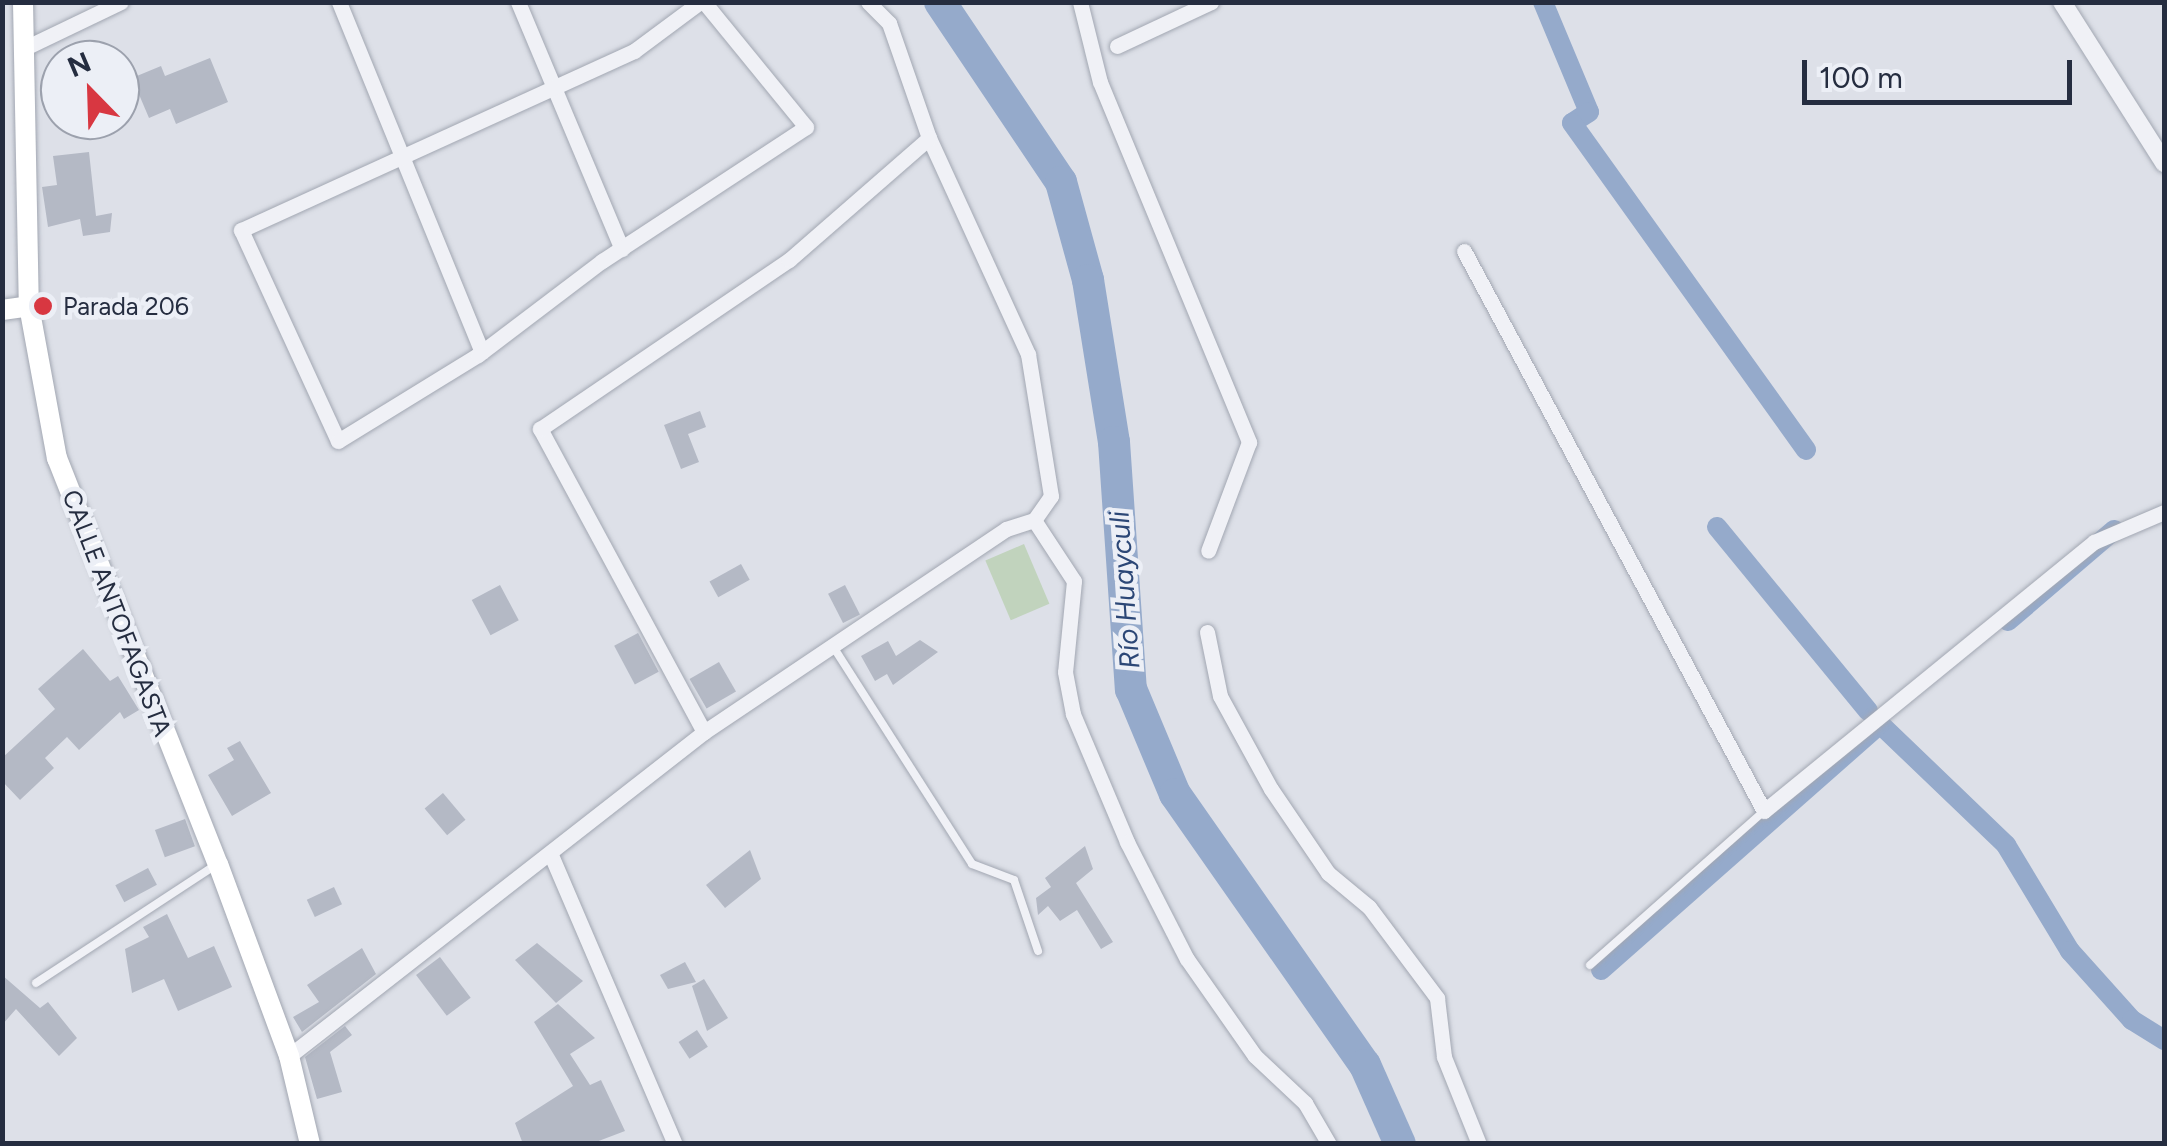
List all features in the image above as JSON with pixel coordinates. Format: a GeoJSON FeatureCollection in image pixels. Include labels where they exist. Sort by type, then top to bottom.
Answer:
{"type":"FeatureCollection","features":[{"type":"Feature","properties":{"kind":"main road","name":"CALLE ANTOFAGASTA"},"geometry":{"type":"LineString","coordinates":[[24,2],[30,306],[57,458],[93,564],[218,864],[289,1056],[310,1144]]}},
{"type":"Feature","properties":{"kind":"main road"},"geometry":{"type":"LineString","coordinates":[[2,310],[30,306]]}},
{"type":"Feature","properties":{"kind":"street"},"geometry":{"type":"LineString","coordinates":[[27,47],[121,2]]}},
{"type":"Feature","properties":{"kind":"street"},"geometry":{"type":"LineString","coordinates":[[339,2],[482,352]]}},
{"type":"Feature","properties":{"kind":"street"},"geometry":{"type":"LineString","coordinates":[[518,2],[622,249]]}},
{"type":"Feature","properties":{"kind":"street"},"geometry":{"type":"LineString","coordinates":[[702,2],[806,127],[622,249],[482,352],[338,441],[241,230],[403,157],[634,51],[702,2]]}},
{"type":"Feature","properties":{"kind":"street"},"geometry":{"type":"LineString","coordinates":[[289,1056],[704,732],[1006,529],[1034,520],[1051,496],[1028,354],[929,138],[890,23],[868,2]]}},
{"type":"Feature","properties":{"kind":"street"},"geometry":{"type":"LineString","coordinates":[[1080,2],[1100,82],[1249,442],[1208,551]]}},
{"type":"Feature","properties":{"kind":"street"},"geometry":{"type":"LineString","coordinates":[[1117,46],[1211,2]]}},
{"type":"Feature","properties":{"kind":"street"},"geometry":{"type":"LineString","coordinates":[[2062,2],[2164,163]]}},
{"type":"Feature","properties":{"kind":"street"},"geometry":{"type":"LineString","coordinates":[[704,732],[540,429],[789,260],[929,138]]}},
{"type":"Feature","properties":{"kind":"street"},"geometry":{"type":"LineString","coordinates":[[1464,251],[1764,810],[2094,542],[2164,512]]}},
{"type":"Feature","properties":{"kind":"street"},"geometry":{"type":"LineString","coordinates":[[1034,520],[1074,580],[1065,672],[1073,714],[1127,842],[1187,960],[1255,1056],[1305,1103],[1329,1144]]}},
{"type":"Feature","properties":{"kind":"street"},"geometry":{"type":"LineString","coordinates":[[1206,632],[1220,696],[1272,789],[1328,873],[1369,908],[1437,998],[1444,1056],[1479,1144]]}},
{"type":"Feature","properties":{"kind":"street"},"geometry":{"type":"LineString","coordinates":[[550,855],[675,1144]]}},
{"type":"Feature","properties":{"kind":"lane"},"geometry":{"type":"LineString","coordinates":[[834,648],[972,864],[1014,880],[1038,951]]}},
{"type":"Feature","properties":{"kind":"lane"},"geometry":{"type":"LineString","coordinates":[[1590,965],[1764,810]]}},
{"type":"Feature","properties":{"kind":"lane"},"geometry":{"type":"LineString","coordinates":[[36,983],[218,864]]}},
{"type":"Feature","properties":{"kind":"green space"},"geometry":{"type":"Polygon","coordinates":[[[1024,544],[1049,604],[1011,620],[985,560],[1024,544]]]}},
{"type":"Feature","properties":{"kind":"building"},"geometry":{"type":"Polygon","coordinates":[[[210,58],[228,102],[176,124],[170,109],[149,118],[140,97],[140,75],[161,66],[165,76],[210,58]]]}},
{"type":"Feature","properties":{"kind":"building"},"geometry":{"type":"Polygon","coordinates":[[[89,152],[96,216],[112,213],[110,232],[83,236],[80,219],[48,227],[42,187],[57,185],[53,156],[89,152]]]}},
{"type":"Feature","properties":{"kind":"building"},"geometry":{"type":"Polygon","coordinates":[[[700,411],[706,427],[688,434],[699,462],[681,469],[664,425],[700,411]]]}},
{"type":"Feature","properties":{"kind":"building"},"geometry":{"type":"Polygon","coordinates":[[[741,564],[750,580],[718,597],[710,581],[741,564]]]}},
{"type":"Feature","properties":{"kind":"building"},"geometry":{"type":"Polygon","coordinates":[[[500,585],[519,620],[491,635],[472,600],[500,585]]]}},
{"type":"Feature","properties":{"kind":"building"},"geometry":{"type":"Polygon","coordinates":[[[845,585],[860,614],[843,623],[828,594],[845,585]]]}},
{"type":"Feature","properties":{"kind":"building"},"geometry":{"type":"Polygon","coordinates":[[[638,633],[659,672],[635,685],[614,646],[638,633]]]}},
{"type":"Feature","properties":{"kind":"building"},"geometry":{"type":"Polygon","coordinates":[[[920,640],[938,652],[893,685],[887,674],[875,681],[861,656],[888,641],[896,656],[920,640]]]}},
{"type":"Feature","properties":{"kind":"building"},"geometry":{"type":"Polygon","coordinates":[[[83,649],[110,681],[118,676],[139,710],[124,719],[120,712],[79,750],[67,737],[45,758],[54,768],[20,800],[2,781],[2,758],[55,709],[38,689],[83,649]]]}},
{"type":"Feature","properties":{"kind":"building"},"geometry":{"type":"Polygon","coordinates":[[[719,662],[736,691],[707,708],[690,679],[719,662]]]}},
{"type":"Feature","properties":{"kind":"building"},"geometry":{"type":"Polygon","coordinates":[[[240,741],[271,793],[232,816],[208,775],[234,760],[227,748],[240,741]]]}},
{"type":"Feature","properties":{"kind":"building"},"geometry":{"type":"Polygon","coordinates":[[[443,793],[465,820],[447,835],[425,808],[443,793]]]}},
{"type":"Feature","properties":{"kind":"building"},"geometry":{"type":"Polygon","coordinates":[[[185,819],[195,846],[165,857],[155,830],[185,819]]]}},
{"type":"Feature","properties":{"kind":"building"},"geometry":{"type":"Polygon","coordinates":[[[1085,846],[1093,869],[1076,883],[1113,942],[1101,949],[1077,910],[1060,921],[1048,906],[1038,915],[1036,898],[1051,887],[1045,878],[1085,846]]]}},
{"type":"Feature","properties":{"kind":"building"},"geometry":{"type":"Polygon","coordinates":[[[750,850],[761,879],[725,908],[706,885],[750,850]]]}},
{"type":"Feature","properties":{"kind":"building"},"geometry":{"type":"Polygon","coordinates":[[[148,868],[157,885],[124,902],[115,885],[148,868]]]}},
{"type":"Feature","properties":{"kind":"building"},"geometry":{"type":"Polygon","coordinates":[[[334,887],[342,904],[315,917],[307,900],[334,887]]]}},
{"type":"Feature","properties":{"kind":"building"},"geometry":{"type":"Polygon","coordinates":[[[167,914],[188,958],[214,946],[232,987],[178,1011],[164,979],[132,993],[125,949],[149,937],[143,927],[167,914]]]}},
{"type":"Feature","properties":{"kind":"building"},"geometry":{"type":"Polygon","coordinates":[[[537,943],[583,981],[556,1003],[515,960],[537,943]]]}},
{"type":"Feature","properties":{"kind":"building"},"geometry":{"type":"Polygon","coordinates":[[[362,948],[376,974],[302,1032],[293,1017],[319,1002],[307,985],[362,948]]]}},
{"type":"Feature","properties":{"kind":"building"},"geometry":{"type":"Polygon","coordinates":[[[440,957],[471,998],[447,1016],[416,975],[440,957]]]}},
{"type":"Feature","properties":{"kind":"building"},"geometry":{"type":"Polygon","coordinates":[[[685,962],[696,982],[668,989],[660,975],[685,962]]]}},
{"type":"Feature","properties":{"kind":"building"},"geometry":{"type":"Polygon","coordinates":[[[2,975],[40,1008],[48,1002],[77,1038],[59,1056],[16,1009],[2,1025],[2,975]]]}},
{"type":"Feature","properties":{"kind":"building"},"geometry":{"type":"Polygon","coordinates":[[[704,979],[728,1018],[707,1031],[692,986],[704,979]]]}},
{"type":"Feature","properties":{"kind":"building"},"geometry":{"type":"Polygon","coordinates":[[[558,1004],[595,1038],[570,1054],[590,1085],[601,1080],[625,1131],[596,1142],[523,1144],[515,1123],[573,1086],[534,1022],[558,1004]]]}},
{"type":"Feature","properties":{"kind":"building"},"geometry":{"type":"Polygon","coordinates":[[[345,1026],[352,1035],[330,1052],[342,1092],[317,1099],[305,1057],[345,1026]]]}},
{"type":"Feature","properties":{"kind":"building"},"geometry":{"type":"Polygon","coordinates":[[[697,1030],[708,1047],[689,1059],[679,1042],[697,1030]]]}},
{"type":"Feature","properties":{"kind":"waterway","name":"Río Huayculi"},"geometry":{"type":"LineString","coordinates":[[940,2],[1061,182],[1088,280],[1114,442],[1131,689],[1175,794],[1365,1065],[1400,1144]]}},
{"type":"Feature","properties":{"kind":"waterway"},"geometry":{"type":"LineString","coordinates":[[1543,2],[1589,112],[1572,123],[1806,450]]}},
{"type":"Feature","properties":{"kind":"waterway"},"geometry":{"type":"LineString","coordinates":[[1717,527],[1868,711]]}},
{"type":"Feature","properties":{"kind":"waterway"},"geometry":{"type":"LineString","coordinates":[[2008,621],[2114,530]]}},
{"type":"Feature","properties":{"kind":"waterway"},"geometry":{"type":"LineString","coordinates":[[1880,724],[2006,845],[2070,951],[2132,1020],[2164,1040]]}},
{"type":"Feature","properties":{"kind":"waterway"},"geometry":{"type":"LineString","coordinates":[[1601,970],[1880,724]]}},
{"type":"Feature","properties":{"kind":"place","name":"Parada 206"},"geometry":{"type":"Point","coordinates":[43,306]}}]}
